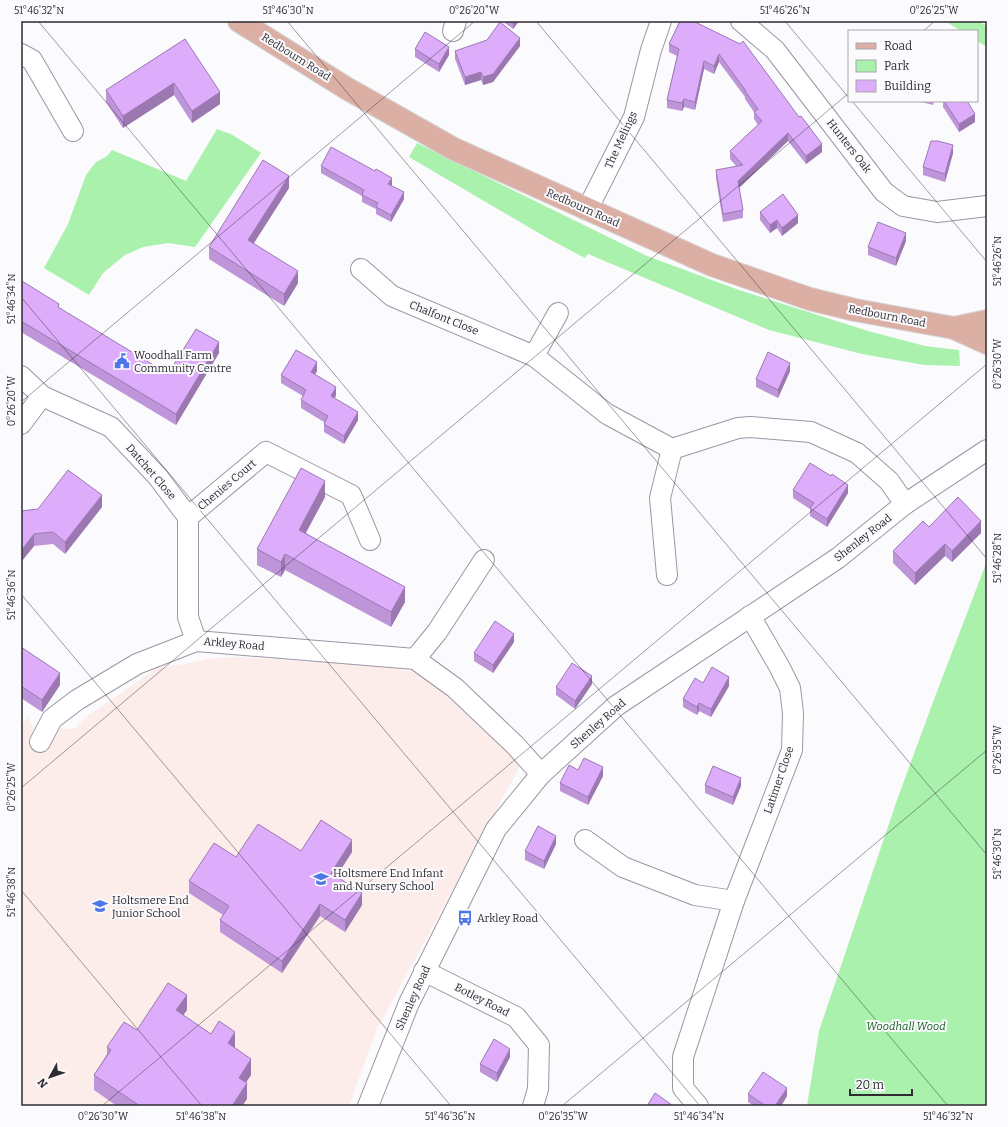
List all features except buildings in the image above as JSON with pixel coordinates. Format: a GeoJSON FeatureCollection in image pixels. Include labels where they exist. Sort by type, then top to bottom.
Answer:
{"type":"FeatureCollection","features":[{"type":"Feature","properties":{"kind":"main road","name":"Redbourn Road"},"geometry":{"type":"LineString","coordinates":[[239,21],[346,88],[454,149],[712,265],[810,298],[855,310],[954,328],[987,343]]}},
{"type":"Feature","properties":{"kind":"main road","name":"Redbourn Road"},"geometry":{"type":"LineString","coordinates":[[954,328],[987,321]]}},
{"type":"Feature","properties":{"kind":"street","name":"The Melings"},"geometry":{"type":"LineString","coordinates":[[587,210],[634,117],[651,50],[661,21]]}},
{"type":"Feature","properties":{"kind":"street","name":"Hunters Oak"},"geometry":{"type":"LineString","coordinates":[[741,21],[775,50],[884,192],[903,206],[936,212],[987,206]]}},
{"type":"Feature","properties":{"kind":"street"},"geometry":{"type":"LineString","coordinates":[[21,54],[32,60],[73,131]]}},
{"type":"Feature","properties":{"kind":"street","name":"Chalfont Close"},"geometry":{"type":"LineString","coordinates":[[361,269],[392,296],[534,356],[607,414],[672,449]]}},
{"type":"Feature","properties":{"kind":"street"},"geometry":{"type":"LineString","coordinates":[[534,356],[558,313]]}},
{"type":"Feature","properties":{"kind":"street","name":"Datchet Close"},"geometry":{"type":"LineString","coordinates":[[21,376],[42,396],[111,427],[158,477],[188,517]]}},
{"type":"Feature","properties":{"kind":"street"},"geometry":{"type":"LineString","coordinates":[[21,424],[42,396]]}},
{"type":"Feature","properties":{"kind":"street"},"geometry":{"type":"LineString","coordinates":[[667,575],[660,498],[672,449],[738,428],[750,426],[811,432],[857,454],[890,481],[905,504]]}},
{"type":"Feature","properties":{"kind":"street","name":"Shenley Road"},"geometry":{"type":"LineString","coordinates":[[368,1106],[409,1003],[496,829],[541,774],[616,706],[838,558],[905,504],[987,450]]}},
{"type":"Feature","properties":{"kind":"street","name":"Chenies Court"},"geometry":{"type":"LineString","coordinates":[[188,517],[266,452],[351,495],[370,540]]}},
{"type":"Feature","properties":{"kind":"street"},"geometry":{"type":"LineString","coordinates":[[188,517],[188,617],[196,641]]}},
{"type":"Feature","properties":{"kind":"street"},"geometry":{"type":"LineString","coordinates":[[484,560],[437,632],[415,659],[455,688],[515,745],[541,774]]}},
{"type":"Feature","properties":{"kind":"street","name":"Latimer Close"},"geometry":{"type":"LineString","coordinates":[[698,1106],[683,1088],[683,1057],[734,901],[792,750],[793,713],[790,688],[750,616]]}},
{"type":"Feature","properties":{"kind":"street","name":"Arkley Road"},"geometry":{"type":"LineString","coordinates":[[40,742],[52,719],[77,700],[137,664],[196,641],[415,659]]}},
{"type":"Feature","properties":{"kind":"street"},"geometry":{"type":"LineString","coordinates":[[585,840],[623,866],[630,869],[695,895],[734,901]]}},
{"type":"Feature","properties":{"kind":"street","name":"Botley Road"},"geometry":{"type":"LineString","coordinates":[[424,971],[516,1017],[540,1045],[538,1089],[533,1106]]}},
{"type":"Feature","properties":{"kind":"shaded area","name":"Holtsmere End Infant and Nursery School"},"geometry":{"type":"Polygon","coordinates":[[[239,657],[387,667],[412,672],[455,688],[525,757],[376,1031],[349,1106],[27,1106],[21,1102],[21,727],[27,717],[34,729],[74,729],[86,717],[157,668],[186,664],[206,659],[239,657]]]}},
{"type":"Feature","properties":{"kind":"green space"},"geometry":{"type":"Polygon","coordinates":[[[945,21],[978,21],[987,26],[987,47],[978,42],[978,30],[959,30],[945,21]]]}},
{"type":"Feature","properties":{"kind":"green space"},"geometry":{"type":"Polygon","coordinates":[[[217,129],[231,134],[261,153],[195,247],[168,243],[143,247],[125,255],[103,273],[89,295],[44,268],[68,224],[86,175],[96,162],[107,156],[112,150],[186,181],[217,129]]]}},
{"type":"Feature","properties":{"kind":"green space"},"geometry":{"type":"Polygon","coordinates":[[[417,143],[647,256],[739,290],[868,331],[925,346],[959,350],[960,366],[924,365],[862,354],[769,330],[588,254],[585,258],[549,239],[409,157],[417,143]]]}},
{"type":"Feature","properties":{"kind":"green space","name":"Woodhall Wood"},"geometry":{"type":"Polygon","coordinates":[[[987,561],[987,1106],[807,1106],[819,1031],[897,800],[987,561]]]}},
{"type":"Feature","properties":{"kind":"place","name":"Woodhall Farm Community Centre"},"geometry":{"type":"Point","coordinates":[122,361]}},
{"type":"Feature","properties":{"kind":"place","name":"Holtsmere End Infant and Nursery School"},"geometry":{"type":"Point","coordinates":[321,879]}},
{"type":"Feature","properties":{"kind":"place","name":"Holtsmere End Junior School"},"geometry":{"type":"Point","coordinates":[100,906]}},
{"type":"Feature","properties":{"kind":"place","name":"Arkley Road"},"geometry":{"type":"Point","coordinates":[465,918]}}]}
